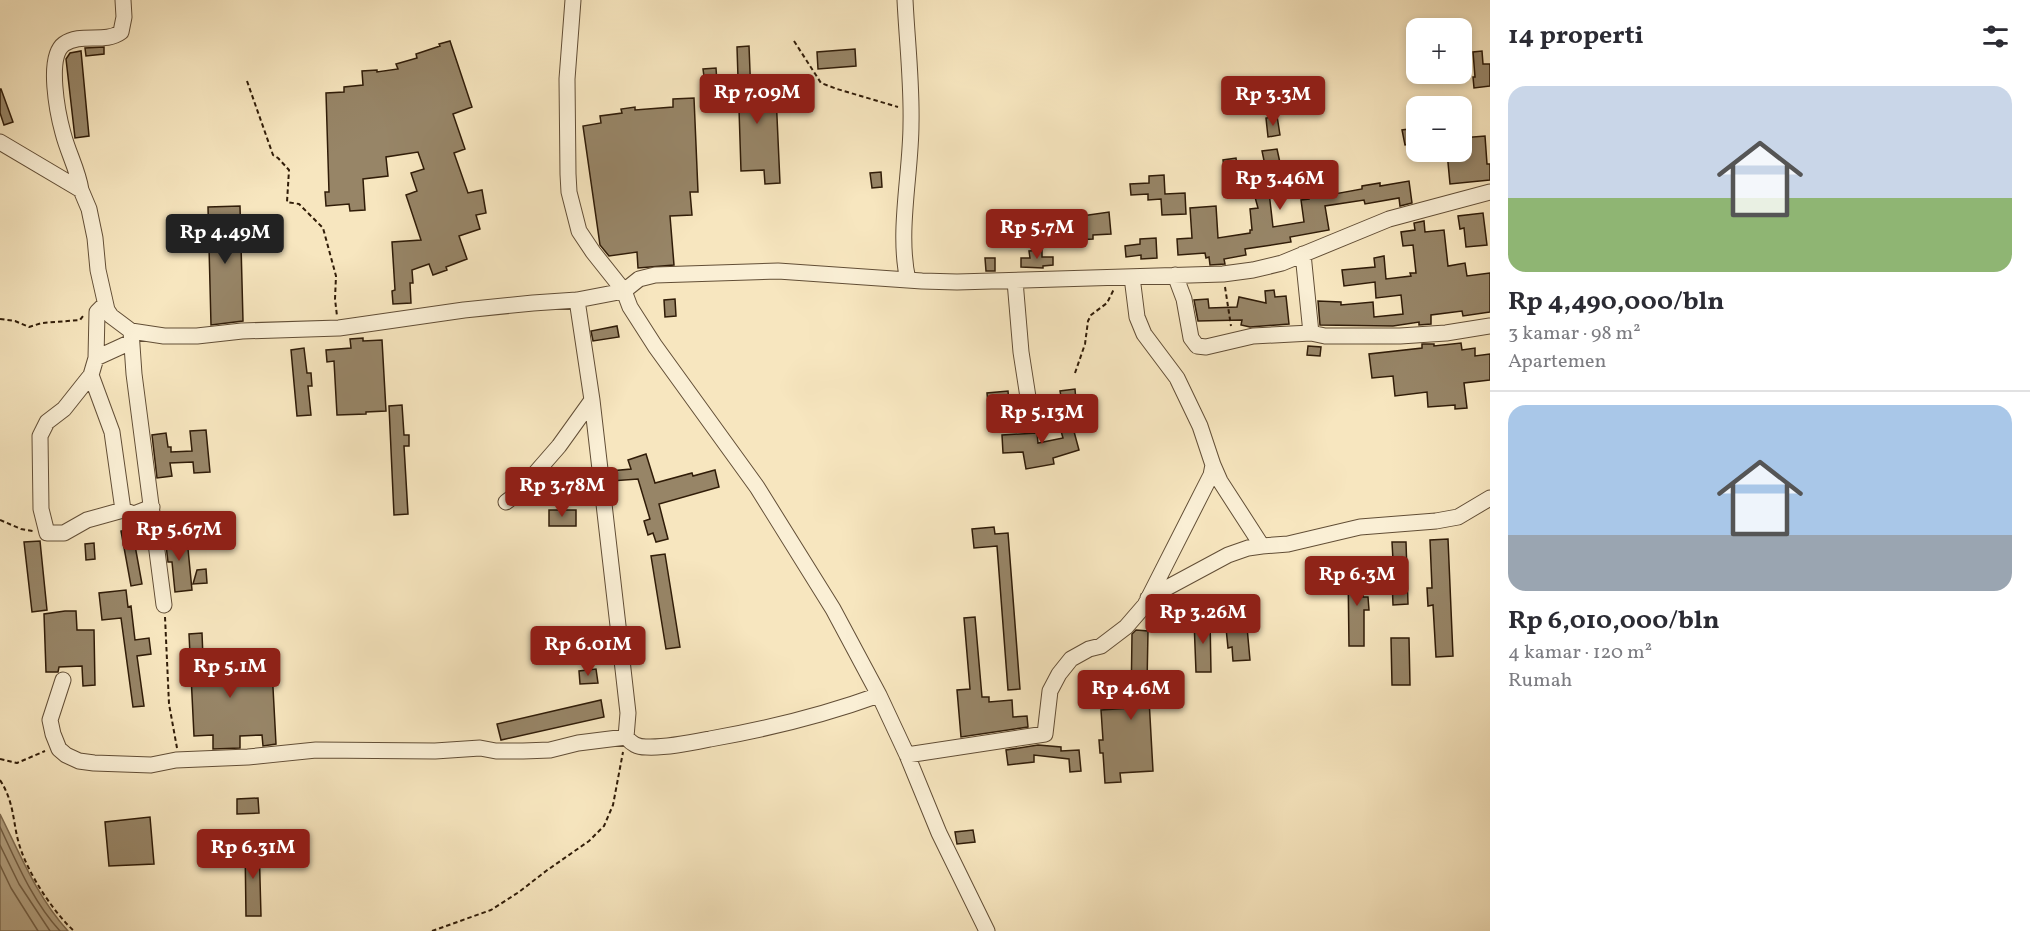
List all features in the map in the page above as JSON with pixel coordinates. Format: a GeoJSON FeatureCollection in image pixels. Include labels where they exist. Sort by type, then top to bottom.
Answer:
{"type":"FeatureCollection","features":[{"type":"Feature","properties":{"kind":"street"},"geometry":{"type":"LineString","coordinates":[[123,0],[124,17],[121,32],[115,37],[73,40],[63,45],[57,54],[55,68],[58,111],[62,132],[89,209],[101,308],[96,358],[91,375],[64,409],[47,422],[40,436],[41,509],[47,533],[64,533],[87,520],[123,510],[135,514],[152,507]]}},
{"type":"Feature","properties":{"kind":"street"},"geometry":{"type":"LineString","coordinates":[[573,0],[567,80],[569,192],[579,231],[624,291],[630,307],[655,346],[738,460],[787,533],[833,609],[879,695],[939,833],[987,931]]}},
{"type":"Feature","properties":{"kind":"street"},"geometry":{"type":"LineString","coordinates":[[905,0],[911,113],[904,231],[905,269],[908,280]]}},
{"type":"Feature","properties":{"kind":"street"},"geometry":{"type":"LineString","coordinates":[[0,142],[81,190]]}},
{"type":"Feature","properties":{"kind":"street"},"geometry":{"type":"LineString","coordinates":[[96,358],[131,336],[186,336],[242,331],[339,328],[464,310],[577,300],[624,291],[639,279],[655,275],[751,271],[957,282],[1223,274],[1269,266],[1389,219],[1490,192]]}},
{"type":"Feature","properties":{"kind":"street"},"geometry":{"type":"LineString","coordinates":[[1303,254],[1311,333]]}},
{"type":"Feature","properties":{"kind":"street"},"geometry":{"type":"LineString","coordinates":[[1175,275],[1184,299],[1189,333],[1197,346],[1253,336],[1311,333],[1326,336],[1400,336],[1446,333],[1490,326]]}},
{"type":"Feature","properties":{"kind":"street"},"geometry":{"type":"LineString","coordinates":[[1132,277],[1137,317],[1144,334],[1177,378],[1200,426],[1220,481],[1262,546]]}},
{"type":"Feature","properties":{"kind":"street"},"geometry":{"type":"LineString","coordinates":[[1015,281],[1021,352],[1030,410]]}},
{"type":"Feature","properties":{"kind":"street"},"geometry":{"type":"LineString","coordinates":[[577,300],[592,400],[628,713],[626,737],[633,745],[646,747],[698,741],[824,714],[879,695]]}},
{"type":"Feature","properties":{"kind":"street"},"geometry":{"type":"LineString","coordinates":[[101,308],[131,336],[164,604]]}},
{"type":"Feature","properties":{"kind":"street"},"geometry":{"type":"LineString","coordinates":[[91,375],[112,432],[123,510]]}},
{"type":"Feature","properties":{"kind":"street"},"geometry":{"type":"LineString","coordinates":[[506,502],[518,493],[559,446],[592,400]]}},
{"type":"Feature","properties":{"kind":"street"},"geometry":{"type":"LineString","coordinates":[[907,755],[1045,734],[1050,691],[1059,674],[1071,659],[1101,646],[1126,627],[1145,605],[1211,475],[1213,465]]}},
{"type":"Feature","properties":{"kind":"street"},"geometry":{"type":"LineString","coordinates":[[1148,598],[1228,555],[1248,548],[1288,544],[1360,527],[1458,517],[1490,498]]}},
{"type":"Feature","properties":{"kind":"street"},"geometry":{"type":"LineString","coordinates":[[63,680],[50,720],[50,728],[58,750],[79,761],[94,763],[151,765],[176,760],[249,757],[316,750],[435,751],[480,748],[496,751],[550,750],[578,743],[626,737]]}},
{"type":"Feature","properties":{"kind":"path"},"geometry":{"type":"LineString","coordinates":[[794,41],[821,83],[906,109],[911,113]]}},
{"type":"Feature","properties":{"kind":"path"},"geometry":{"type":"LineString","coordinates":[[247,81],[273,155],[289,170],[287,202],[299,204],[323,228],[336,276],[335,299],[339,328]]}},
{"type":"Feature","properties":{"kind":"path"},"geometry":{"type":"LineString","coordinates":[[1223,274],[1234,341]]}},
{"type":"Feature","properties":{"kind":"path"},"geometry":{"type":"LineString","coordinates":[[1075,373],[1088,321],[1091,315],[1107,303],[1113,292],[1116,278]]}},
{"type":"Feature","properties":{"kind":"path"},"geometry":{"type":"LineString","coordinates":[[0,319],[15,321],[29,327],[42,323],[80,320],[101,308]]}},
{"type":"Feature","properties":{"kind":"path"},"geometry":{"type":"LineString","coordinates":[[0,520],[21,529],[47,533]]}},
{"type":"Feature","properties":{"kind":"path"},"geometry":{"type":"LineString","coordinates":[[164,604],[169,704],[177,745],[176,760]]}},
{"type":"Feature","properties":{"kind":"path"},"geometry":{"type":"LineString","coordinates":[[432,931],[491,910],[589,841],[604,826],[613,805],[626,737]]}},
{"type":"Feature","properties":{"kind":"path"},"geometry":{"type":"LineString","coordinates":[[0,759],[17,763],[44,751],[58,750]]}},
{"type":"Feature","properties":{"kind":"path"},"geometry":{"type":"LineString","coordinates":[[0,780],[7,791],[14,811],[21,850],[41,889],[62,920],[74,931]]}},
{"type":"Feature","properties":{"kind":"water"},"geometry":{"type":"Polygon","coordinates":[[[0,814],[38,890],[68,931],[0,931],[0,814]]]}},
{"type":"Feature","properties":{"kind":"building"},"geometry":{"type":"Polygon","coordinates":[[[450,41],[472,107],[453,114],[465,149],[454,153],[468,193],[482,190],[486,213],[476,215],[480,229],[459,236],[467,259],[433,275],[429,264],[412,270],[411,303],[393,304],[392,291],[395,290],[392,242],[421,240],[406,195],[417,191],[411,173],[424,169],[418,152],[386,157],[388,176],[363,179],[365,210],[350,211],[349,204],[326,206],[325,192],[329,192],[326,93],[344,92],[344,87],[363,85],[362,71],[377,70],[377,72],[398,69],[396,64],[417,58],[416,54],[450,41]]]}},
{"type":"Feature","properties":{"kind":"building"},"geometry":{"type":"Polygon","coordinates":[[[749,46],[751,96],[776,95],[780,183],[765,184],[764,170],[741,171],[737,47],[749,46]]]}},
{"type":"Feature","properties":{"kind":"building"},"geometry":{"type":"Polygon","coordinates":[[[104,47],[104,54],[86,56],[85,48],[104,47]]]}},
{"type":"Feature","properties":{"kind":"building"},"geometry":{"type":"Polygon","coordinates":[[[855,49],[856,66],[818,69],[817,52],[855,49]]]}},
{"type":"Feature","properties":{"kind":"building"},"geometry":{"type":"Polygon","coordinates":[[[81,51],[89,136],[75,138],[66,59],[70,53],[81,51]]]}},
{"type":"Feature","properties":{"kind":"building"},"geometry":{"type":"Polygon","coordinates":[[[1482,51],[1483,64],[1490,64],[1490,86],[1474,88],[1473,52],[1482,51]]]}},
{"type":"Feature","properties":{"kind":"building"},"geometry":{"type":"Polygon","coordinates":[[[716,68],[717,83],[705,84],[703,69],[716,68]]]}},
{"type":"Feature","properties":{"kind":"building"},"geometry":{"type":"Polygon","coordinates":[[[0,89],[13,122],[4,125],[0,113],[0,89]]]}},
{"type":"Feature","properties":{"kind":"building"},"geometry":{"type":"Polygon","coordinates":[[[694,98],[698,192],[690,192],[692,215],[670,216],[674,265],[638,268],[637,252],[609,256],[600,245],[583,126],[601,123],[600,116],[622,113],[621,109],[673,107],[673,99],[694,98]]]}},
{"type":"Feature","properties":{"kind":"building"},"geometry":{"type":"Polygon","coordinates":[[[1277,116],[1280,135],[1268,137],[1266,118],[1277,116]]]}},
{"type":"Feature","properties":{"kind":"building"},"geometry":{"type":"Polygon","coordinates":[[[1406,129],[1406,145],[1405,145],[1402,130],[1406,129]]]}},
{"type":"Feature","properties":{"kind":"building"},"geometry":{"type":"Polygon","coordinates":[[[1485,136],[1487,164],[1490,164],[1490,180],[1450,184],[1448,162],[1472,162],[1472,137],[1485,136]]]}},
{"type":"Feature","properties":{"kind":"building"},"geometry":{"type":"Polygon","coordinates":[[[1277,149],[1282,172],[1318,165],[1324,196],[1362,189],[1362,186],[1380,183],[1380,186],[1409,181],[1412,203],[1400,206],[1399,198],[1365,204],[1364,200],[1325,206],[1329,230],[1290,237],[1291,242],[1245,249],[1246,255],[1224,259],[1225,264],[1210,265],[1209,257],[1206,258],[1205,253],[1178,255],[1177,239],[1192,238],[1190,208],[1216,206],[1218,238],[1250,233],[1252,230],[1250,209],[1258,208],[1249,175],[1266,170],[1262,151],[1277,149]],[[1305,180],[1285,184],[1286,188],[1269,192],[1273,227],[1304,222],[1301,200],[1309,199],[1305,180]]]}},
{"type":"Feature","properties":{"kind":"building"},"geometry":{"type":"Polygon","coordinates":[[[1236,158],[1238,176],[1225,177],[1223,160],[1236,158]]]}},
{"type":"Feature","properties":{"kind":"building"},"geometry":{"type":"Polygon","coordinates":[[[881,172],[882,187],[872,188],[870,173],[881,172]]]}},
{"type":"Feature","properties":{"kind":"building"},"geometry":{"type":"Polygon","coordinates":[[[1164,175],[1165,194],[1185,193],[1186,214],[1162,215],[1161,199],[1148,200],[1148,194],[1131,195],[1130,184],[1149,183],[1149,176],[1164,175]]]}},
{"type":"Feature","properties":{"kind":"building"},"geometry":{"type":"Polygon","coordinates":[[[240,206],[243,321],[211,325],[208,207],[240,206]]]}},
{"type":"Feature","properties":{"kind":"building"},"geometry":{"type":"Polygon","coordinates":[[[1109,212],[1111,234],[1093,235],[1093,239],[1076,240],[1075,217],[1109,212]]]}},
{"type":"Feature","properties":{"kind":"building"},"geometry":{"type":"Polygon","coordinates":[[[1483,213],[1487,245],[1466,247],[1464,228],[1460,229],[1458,216],[1483,213]]]}},
{"type":"Feature","properties":{"kind":"building"},"geometry":{"type":"Polygon","coordinates":[[[1424,221],[1425,232],[1444,230],[1448,266],[1465,263],[1467,276],[1490,273],[1490,312],[1463,316],[1462,311],[1431,315],[1431,324],[1419,325],[1419,322],[1393,326],[1320,325],[1318,301],[1341,302],[1341,305],[1373,302],[1374,317],[1403,314],[1401,295],[1376,298],[1375,282],[1344,286],[1342,270],[1375,267],[1374,258],[1384,256],[1386,279],[1411,276],[1410,273],[1416,273],[1413,245],[1403,246],[1401,232],[1415,230],[1414,223],[1424,221]]]}},
{"type":"Feature","properties":{"kind":"building"},"geometry":{"type":"Polygon","coordinates":[[[1156,238],[1157,258],[1141,259],[1141,255],[1126,257],[1125,246],[1140,244],[1140,239],[1156,238]]]}},
{"type":"Feature","properties":{"kind":"building"},"geometry":{"type":"Polygon","coordinates":[[[1042,250],[1042,257],[1053,257],[1053,265],[1043,266],[1043,268],[1021,267],[1021,258],[1030,258],[1029,251],[1042,250]]]}},
{"type":"Feature","properties":{"kind":"building"},"geometry":{"type":"Polygon","coordinates":[[[985,258],[995,258],[995,271],[986,271],[985,258]]]}},
{"type":"Feature","properties":{"kind":"building"},"geometry":{"type":"Polygon","coordinates":[[[1274,290],[1275,297],[1286,296],[1289,324],[1250,327],[1241,325],[1242,320],[1198,321],[1194,300],[1208,299],[1209,308],[1237,307],[1239,297],[1266,303],[1265,291],[1274,290]]]}},
{"type":"Feature","properties":{"kind":"building"},"geometry":{"type":"Polygon","coordinates":[[[675,299],[676,316],[665,317],[664,300],[675,299]]]}},
{"type":"Feature","properties":{"kind":"building"},"geometry":{"type":"Polygon","coordinates":[[[617,326],[619,337],[593,341],[591,331],[617,326]]]}},
{"type":"Feature","properties":{"kind":"building"},"geometry":{"type":"Polygon","coordinates":[[[363,338],[363,341],[382,340],[386,411],[337,415],[334,361],[327,362],[326,350],[351,348],[350,339],[363,338]]]}},
{"type":"Feature","properties":{"kind":"building"},"geometry":{"type":"Polygon","coordinates":[[[1461,343],[1462,350],[1475,348],[1475,356],[1490,354],[1490,380],[1464,383],[1467,408],[1455,409],[1455,405],[1428,407],[1427,392],[1395,396],[1393,376],[1372,378],[1369,354],[1422,348],[1422,344],[1434,344],[1434,346],[1461,343]]]}},
{"type":"Feature","properties":{"kind":"building"},"geometry":{"type":"Polygon","coordinates":[[[1308,346],[1321,347],[1320,356],[1307,355],[1308,346]]]}},
{"type":"Feature","properties":{"kind":"building"},"geometry":{"type":"Polygon","coordinates":[[[304,348],[307,373],[311,373],[312,386],[308,386],[311,415],[297,416],[291,350],[304,348]]]}},
{"type":"Feature","properties":{"kind":"building"},"geometry":{"type":"Polygon","coordinates":[[[1075,389],[1076,401],[1062,402],[1060,391],[1075,389]]]}},
{"type":"Feature","properties":{"kind":"building"},"geometry":{"type":"Polygon","coordinates":[[[1008,391],[1009,403],[988,405],[987,393],[1008,391]]]}},
{"type":"Feature","properties":{"kind":"building"},"geometry":{"type":"Polygon","coordinates":[[[402,405],[404,435],[409,435],[409,446],[404,446],[408,514],[394,515],[389,406],[402,405]]]}},
{"type":"Feature","properties":{"kind":"building"},"geometry":{"type":"Polygon","coordinates":[[[1069,413],[1079,450],[1053,458],[1054,464],[1026,469],[1023,452],[1003,453],[1002,435],[1037,433],[1038,443],[1063,438],[1057,417],[1069,413]]]}},
{"type":"Feature","properties":{"kind":"building"},"geometry":{"type":"Polygon","coordinates":[[[206,430],[210,472],[194,473],[193,462],[170,463],[172,476],[157,478],[152,435],[166,433],[171,452],[192,451],[190,431],[206,430]]]}},
{"type":"Feature","properties":{"kind":"building"},"geometry":{"type":"Polygon","coordinates":[[[646,454],[655,483],[692,473],[693,476],[715,470],[719,487],[659,504],[668,539],[656,542],[653,533],[648,535],[644,521],[650,519],[638,479],[611,481],[610,471],[631,469],[628,460],[646,454]]]}},
{"type":"Feature","properties":{"kind":"building"},"geometry":{"type":"Polygon","coordinates":[[[549,510],[576,510],[576,526],[549,526],[549,510]]]}},
{"type":"Feature","properties":{"kind":"building"},"geometry":{"type":"Polygon","coordinates":[[[212,525],[226,529],[221,544],[207,539],[212,525]]]}},
{"type":"Feature","properties":{"kind":"building"},"geometry":{"type":"Polygon","coordinates":[[[994,527],[995,534],[1008,533],[1020,689],[1008,690],[997,546],[974,548],[972,529],[994,527]]]}},
{"type":"Feature","properties":{"kind":"building"},"geometry":{"type":"Polygon","coordinates":[[[132,529],[142,584],[131,586],[121,531],[132,529]]]}},
{"type":"Feature","properties":{"kind":"building"},"geometry":{"type":"Polygon","coordinates":[[[185,535],[192,590],[175,592],[172,562],[168,562],[165,536],[185,535]]]}},
{"type":"Feature","properties":{"kind":"building"},"geometry":{"type":"Polygon","coordinates":[[[1448,539],[1453,656],[1436,657],[1433,605],[1428,606],[1427,588],[1432,588],[1430,540],[1448,539]]]}},
{"type":"Feature","properties":{"kind":"building"},"geometry":{"type":"Polygon","coordinates":[[[40,541],[47,610],[32,612],[24,542],[40,541]]]}},
{"type":"Feature","properties":{"kind":"building"},"geometry":{"type":"Polygon","coordinates":[[[1392,542],[1406,542],[1408,604],[1393,605],[1392,542]]]}},
{"type":"Feature","properties":{"kind":"building"},"geometry":{"type":"Polygon","coordinates":[[[94,543],[95,559],[86,560],[85,544],[94,543]]]}},
{"type":"Feature","properties":{"kind":"building"},"geometry":{"type":"Polygon","coordinates":[[[665,554],[680,647],[666,649],[651,556],[665,554]]]}},
{"type":"Feature","properties":{"kind":"building"},"geometry":{"type":"Polygon","coordinates":[[[206,569],[207,583],[193,584],[197,570],[206,569]]]}},
{"type":"Feature","properties":{"kind":"building"},"geometry":{"type":"Polygon","coordinates":[[[1348,569],[1363,569],[1363,597],[1368,597],[1369,610],[1364,610],[1364,646],[1349,646],[1348,569]]]}},
{"type":"Feature","properties":{"kind":"building"},"geometry":{"type":"Polygon","coordinates":[[[126,590],[128,607],[131,606],[135,640],[149,638],[151,654],[137,656],[144,706],[133,707],[121,618],[102,620],[99,593],[126,590]]]}},
{"type":"Feature","properties":{"kind":"building"},"geometry":{"type":"Polygon","coordinates":[[[76,611],[77,630],[94,630],[95,685],[83,686],[82,666],[59,667],[58,672],[46,672],[44,614],[76,611]]]}},
{"type":"Feature","properties":{"kind":"building"},"geometry":{"type":"Polygon","coordinates":[[[1246,616],[1250,660],[1233,661],[1232,647],[1228,648],[1225,618],[1246,616]]]}},
{"type":"Feature","properties":{"kind":"building"},"geometry":{"type":"Polygon","coordinates":[[[975,617],[982,697],[989,697],[989,702],[1012,700],[1013,717],[1027,716],[1028,727],[961,737],[957,690],[970,689],[964,618],[975,617]]]}},
{"type":"Feature","properties":{"kind":"building"},"geometry":{"type":"Polygon","coordinates":[[[1210,619],[1211,672],[1196,672],[1194,620],[1210,619]]]}},
{"type":"Feature","properties":{"kind":"building"},"geometry":{"type":"Polygon","coordinates":[[[1136,630],[1148,631],[1147,685],[1160,685],[1160,699],[1149,699],[1153,771],[1120,773],[1121,782],[1105,783],[1103,753],[1100,753],[1099,740],[1103,740],[1101,710],[1131,708],[1132,634],[1136,630]]]}},
{"type":"Feature","properties":{"kind":"building"},"geometry":{"type":"Polygon","coordinates":[[[202,633],[203,658],[220,657],[220,661],[236,660],[237,664],[255,664],[255,669],[272,669],[276,744],[263,746],[262,735],[240,736],[240,748],[213,749],[213,735],[194,736],[189,634],[202,633]]]}},
{"type":"Feature","properties":{"kind":"building"},"geometry":{"type":"Polygon","coordinates":[[[1391,638],[1409,638],[1410,685],[1392,685],[1391,638]]]}},
{"type":"Feature","properties":{"kind":"building"},"geometry":{"type":"Polygon","coordinates":[[[596,669],[598,683],[580,684],[579,671],[596,669]]]}},
{"type":"Feature","properties":{"kind":"building"},"geometry":{"type":"Polygon","coordinates":[[[601,700],[604,717],[501,740],[497,724],[601,700]]]}},
{"type":"Feature","properties":{"kind":"building"},"geometry":{"type":"Polygon","coordinates":[[[1038,745],[1061,747],[1061,751],[1079,750],[1081,771],[1070,772],[1069,759],[1034,755],[1034,762],[1008,765],[1006,750],[1038,745]]]}},
{"type":"Feature","properties":{"kind":"building"},"geometry":{"type":"Polygon","coordinates":[[[258,798],[259,813],[237,814],[237,799],[258,798]]]}},
{"type":"Feature","properties":{"kind":"building"},"geometry":{"type":"Polygon","coordinates":[[[150,817],[154,864],[109,866],[105,822],[150,817]]]}},
{"type":"Feature","properties":{"kind":"building"},"geometry":{"type":"Polygon","coordinates":[[[973,830],[975,842],[957,844],[955,832],[973,830]]]}},
{"type":"Feature","properties":{"kind":"building"},"geometry":{"type":"Polygon","coordinates":[[[259,843],[261,916],[246,916],[245,844],[259,843]]]}}]}
